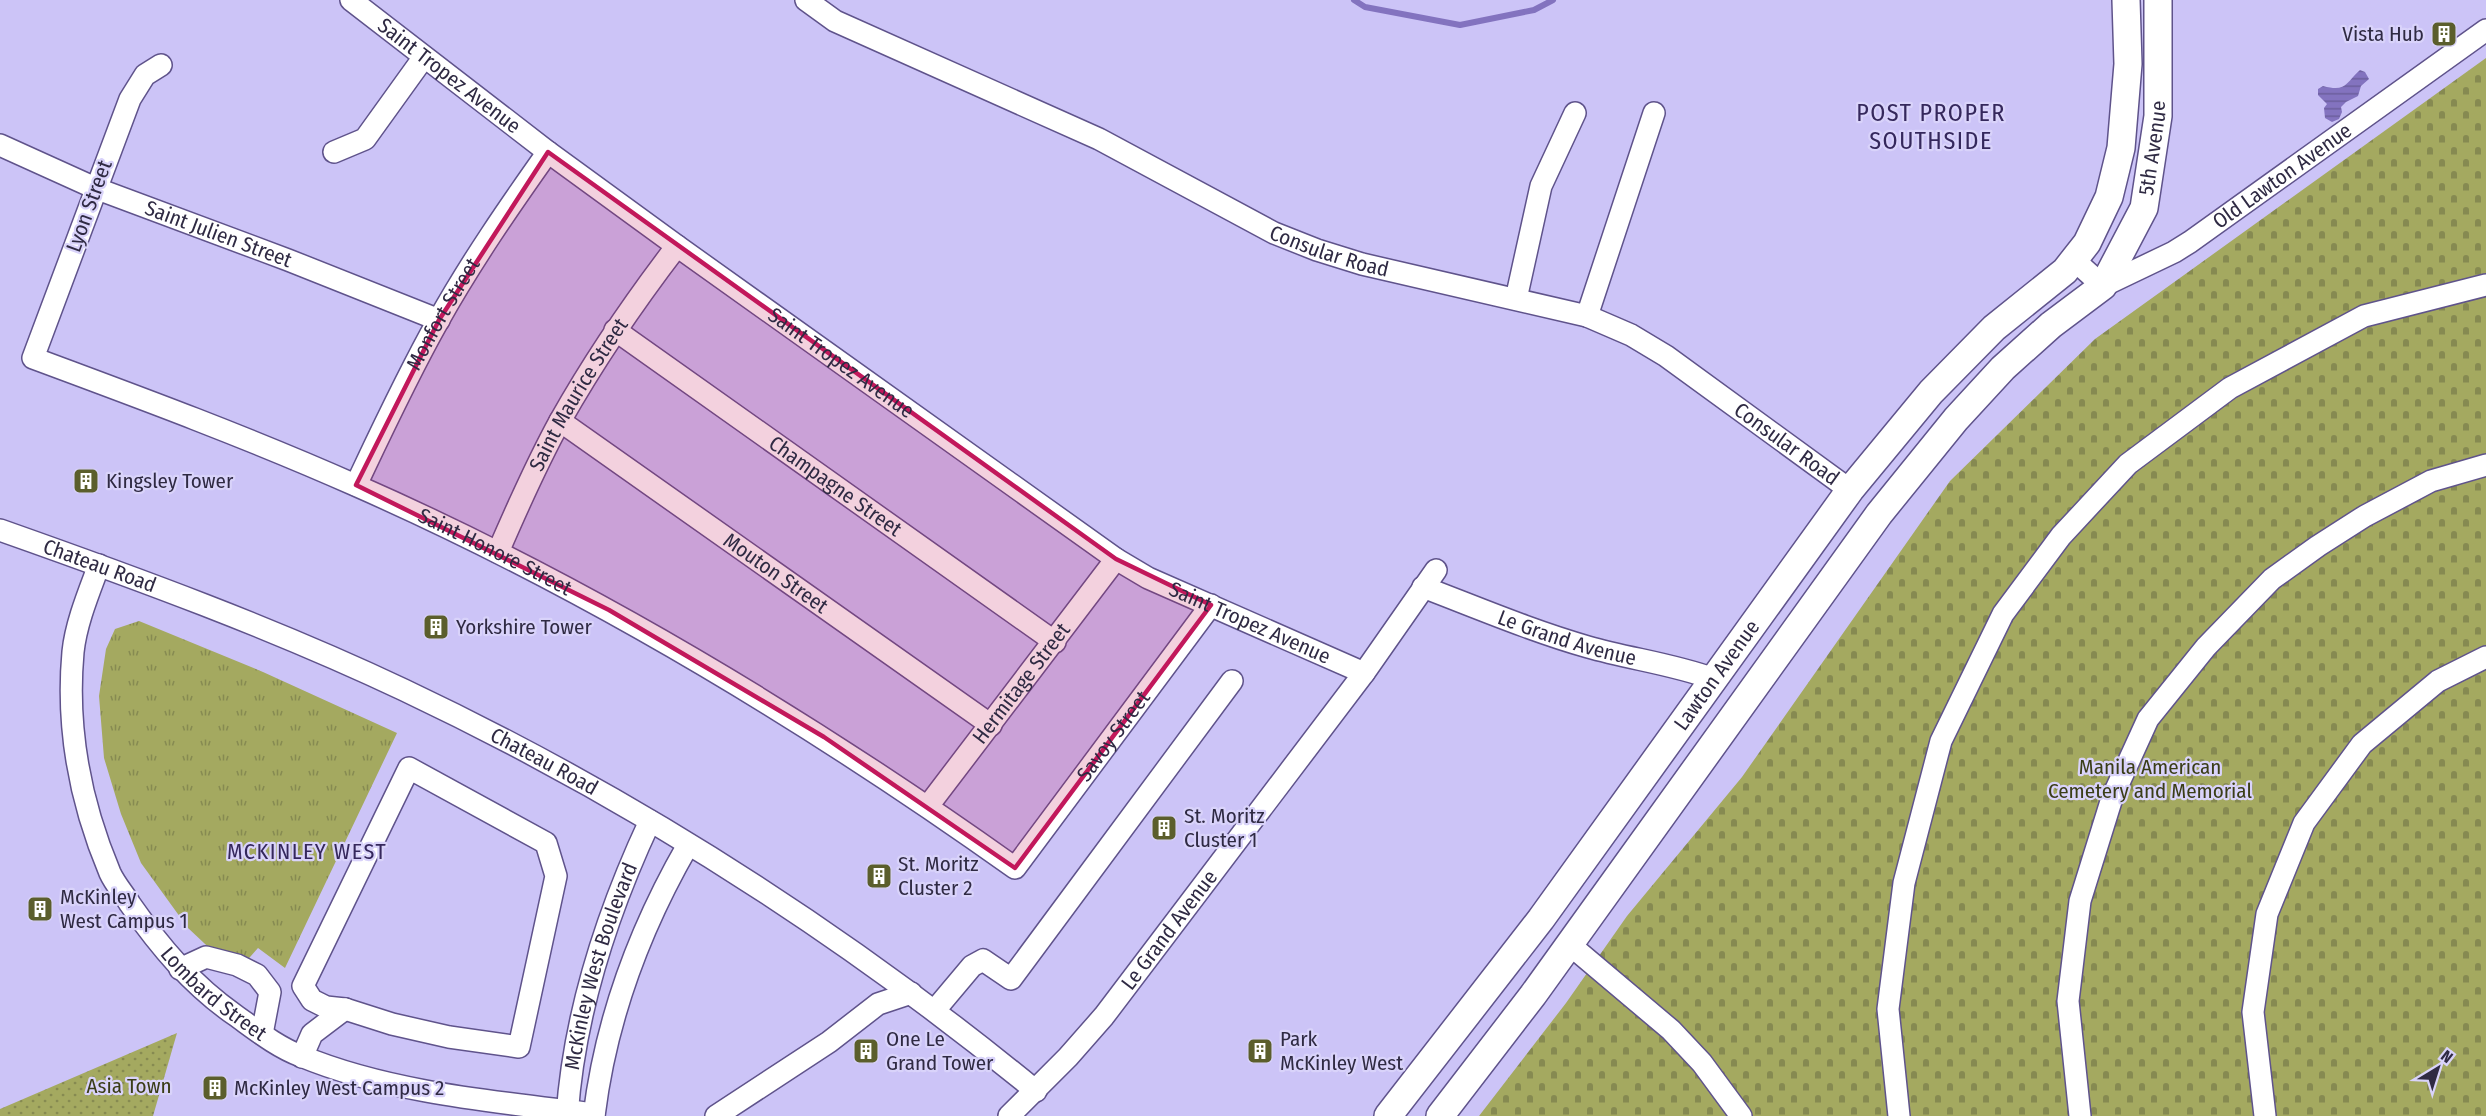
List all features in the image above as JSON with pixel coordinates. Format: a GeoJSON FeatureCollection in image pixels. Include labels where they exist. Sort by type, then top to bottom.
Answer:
{"type":"FeatureCollection","features":[{"type":"Feature","properties":{"kind":"main road","name":"5th Avenue"},"geometry":{"type":"LineString","coordinates":[[2074,260],[2087,243],[2109,197],[2121,148],[2128,63],[2126,0]]}},
{"type":"Feature","properties":{"kind":"main road","name":"5th Avenue"},"geometry":{"type":"LineString","coordinates":[[2103,286],[2144,208],[2158,116],[2158,0]]}},
{"type":"Feature","properties":{"kind":"main road","name":"Lawton Avenue"},"geometry":{"type":"LineString","coordinates":[[1388,1116],[1541,919],[1850,490],[1931,392],[1994,328],[2049,285],[2074,260]]}},
{"type":"Feature","properties":{"kind":"main road","name":"Lawton Avenue"},"geometry":{"type":"LineString","coordinates":[[1440,1116],[1533,995],[1879,514],[1956,419],[2003,368],[2051,326],[2103,286]]}},
{"type":"Feature","properties":{"kind":"street","name":"Saint Tropez Avenue"},"geometry":{"type":"LineString","coordinates":[[351,0],[548,152],[676,246],[1116,559],[1148,578],[1364,673]]}},
{"type":"Feature","properties":{"kind":"street","name":"Consular Road"},"geometry":{"type":"LineString","coordinates":[[806,0],[835,21],[1099,140],[1274,233],[1362,264],[1587,316],[1632,335],[1666,356],[1850,490]]}},
{"type":"Feature","properties":{"kind":"street","name":"Old Lawton Avenue"},"geometry":{"type":"LineString","coordinates":[[2103,286],[2190,242],[2486,30]]}},
{"type":"Feature","properties":{"kind":"street"},"geometry":{"type":"LineString","coordinates":[[334,152],[365,139],[424,57]]}},
{"type":"Feature","properties":{"kind":"street","name":"Lyon Street"},"geometry":{"type":"LineString","coordinates":[[33,358],[130,99],[145,75],[161,65]]}},
{"type":"Feature","properties":{"kind":"street"},"geometry":{"type":"LineString","coordinates":[[1516,299],[1541,186],[1575,113]]}},
{"type":"Feature","properties":{"kind":"street"},"geometry":{"type":"LineString","coordinates":[[1587,316],[1654,113]]}},
{"type":"Feature","properties":{"kind":"street","name":"Saint Julien Street"},"geometry":{"type":"LineString","coordinates":[[0,145],[95,188],[288,260],[439,320]]}},
{"type":"Feature","properties":{"kind":"street","name":"Monfort Street"},"geometry":{"type":"LineString","coordinates":[[356,485],[395,401],[439,320],[473,262],[548,152]]}},
{"type":"Feature","properties":{"kind":"street","name":"Saint Maurice Street"},"geometry":{"type":"LineString","coordinates":[[498,552],[527,485],[560,421],[615,330],[676,246]]}},
{"type":"Feature","properties":{"kind":"street"},"geometry":{"type":"LineString","coordinates":[[2074,260],[2103,286]]}},
{"type":"Feature","properties":{"kind":"street"},"geometry":{"type":"LineString","coordinates":[[1899,1116],[1888,1009],[1904,883],[1941,741],[2003,614],[2061,536],[2128,464],[2230,388],[2364,316],[2486,285]]}},
{"type":"Feature","properties":{"kind":"street","name":"Champagne Street"},"geometry":{"type":"LineString","coordinates":[[615,330],[1055,642]]}},
{"type":"Feature","properties":{"kind":"street","name":"Saint Honore Street"},"geometry":{"type":"LineString","coordinates":[[33,358],[196,418],[356,485],[498,552],[609,610],[824,737],[928,806],[1015,868]]}},
{"type":"Feature","properties":{"kind":"street","name":"Mouton Street"},"geometry":{"type":"LineString","coordinates":[[560,421],[991,725]]}},
{"type":"Feature","properties":{"kind":"street"},"geometry":{"type":"LineString","coordinates":[[2080,1116],[2068,1001],[2079,901],[2112,798],[2148,719],[2206,647],[2272,579],[2365,516],[2431,482],[2486,465]]}},
{"type":"Feature","properties":{"kind":"street","name":"Chateau Road"},"geometry":{"type":"LineString","coordinates":[[0,530],[99,565],[270,632],[403,690],[517,747],[650,821],[772,897],[911,993],[1036,1091]]}},
{"type":"Feature","properties":{"kind":"street","name":"Hermitage Street"},"geometry":{"type":"LineString","coordinates":[[928,806],[1116,559]]}},
{"type":"Feature","properties":{"kind":"street","name":"Lombard Street"},"geometry":{"type":"LineString","coordinates":[[99,565],[86,600],[73,650],[71,732],[82,795],[111,875],[149,931],[180,969],[213,999],[262,1034],[302,1057],[337,1070],[393,1085],[567,1114],[594,1115]]}},
{"type":"Feature","properties":{"kind":"street","name":"Le Grand Avenue"},"geometry":{"type":"LineString","coordinates":[[1009,1116],[1036,1091],[1104,1016],[1364,673],[1436,570]]}},
{"type":"Feature","properties":{"kind":"street","name":"Le Grand Avenue"},"geometry":{"type":"LineString","coordinates":[[1423,587],[1556,637],[1623,656],[1695,672],[1714,679]]}},
{"type":"Feature","properties":{"kind":"street","name":"Savoy Street"},"geometry":{"type":"LineString","coordinates":[[1015,868],[1211,605]]}},
{"type":"Feature","properties":{"kind":"street"},"geometry":{"type":"LineString","coordinates":[[2265,1116],[2253,1012],[2267,914],[2304,823],[2362,744],[2438,681],[2486,657]]}},
{"type":"Feature","properties":{"kind":"street"},"geometry":{"type":"LineString","coordinates":[[934,1010],[972,966],[982,960],[1011,979],[1232,681]]}},
{"type":"Feature","properties":{"kind":"street"},"geometry":{"type":"LineString","coordinates":[[409,768],[546,843],[556,876],[519,1047],[392,1024],[345,1009],[326,1007],[312,1000],[303,986],[409,768]]}},
{"type":"Feature","properties":{"kind":"street","name":"McKinley West Boulevard"},"geometry":{"type":"LineString","coordinates":[[567,1114],[580,1026],[602,942],[632,861],[650,821]]}},
{"type":"Feature","properties":{"kind":"street","name":"McKinley West Boulevard"},"geometry":{"type":"LineString","coordinates":[[594,1115],[604,1054],[619,994],[640,937],[688,845]]}},
{"type":"Feature","properties":{"kind":"street"},"geometry":{"type":"LineString","coordinates":[[1569,944],[1671,1030],[1702,1063],[1741,1116]]}},
{"type":"Feature","properties":{"kind":"street"},"geometry":{"type":"LineString","coordinates":[[180,969],[206,957],[237,964],[257,975],[270,992],[262,1034]]}},
{"type":"Feature","properties":{"kind":"street"},"geometry":{"type":"LineString","coordinates":[[716,1116],[829,1042],[878,1004],[911,993]]}},
{"type":"Feature","properties":{"kind":"street"},"geometry":{"type":"LineString","coordinates":[[302,1057],[312,1034],[345,1009]]}},
{"type":"Feature","properties":{"kind":"street"},"geometry":{"type":"LineString","coordinates":[[454,1095],[475,1116]]}},
{"type":"Feature","properties":{"kind":"highlighted area"},"geometry":{"type":"Polygon","coordinates":[[[548,152],[1116,559],[1211,605],[1015,868],[824,737],[609,610],[356,485],[439,320],[548,152]]]}},
{"type":"Feature","properties":{"kind":"green space","name":"Manila American Cemetery and Memorial"},"geometry":{"type":"Polygon","coordinates":[[[2486,58],[2486,1116],[1479,1116],[1566,1003],[1627,916],[1742,777],[1950,481],[2095,339],[2486,58]]]}},
{"type":"Feature","properties":{"kind":"green space"},"geometry":{"type":"Polygon","coordinates":[[[139,621],[263,672],[397,733],[285,968],[258,948],[236,973],[188,928],[141,863],[121,814],[104,758],[99,696],[106,649],[115,629],[139,621]]]}},
{"type":"Feature","properties":{"kind":"green space","name":"Asia Town"},"geometry":{"type":"Polygon","coordinates":[[[177,1033],[153,1116],[0,1116],[0,1109],[177,1033]]]}},
{"type":"Feature","properties":{"kind":"shaded area"},"geometry":{"type":"Polygon","coordinates":[[[2360,70],[2365,72],[2369,79],[2361,86],[2358,96],[2341,107],[2342,112],[2339,119],[2332,122],[2325,118],[2324,108],[2327,104],[2318,95],[2318,89],[2323,86],[2336,88],[2345,86],[2360,70]]]}},
{"type":"Feature","properties":{"kind":"waterway"},"geometry":{"type":"LineString","coordinates":[[1354,0],[1365,7],[1460,25],[1534,10],[1553,0]]}},
{"type":"Feature","properties":{"kind":"place","name":"Vista Hub"},"geometry":{"type":"Point","coordinates":[2444,34]}},
{"type":"Feature","properties":{"kind":"place","name":"Kingsley Tower"},"geometry":{"type":"Point","coordinates":[86,481]}},
{"type":"Feature","properties":{"kind":"place","name":"Yorkshire Tower"},"geometry":{"type":"Point","coordinates":[436,627]}},
{"type":"Feature","properties":{"kind":"place","name":"St. Moritz Cluster 1"},"geometry":{"type":"Point","coordinates":[1164,828]}},
{"type":"Feature","properties":{"kind":"place","name":"St. Moritz Cluster 2"},"geometry":{"type":"Point","coordinates":[879,876]}},
{"type":"Feature","properties":{"kind":"place","name":"McKinley West Campus 1"},"geometry":{"type":"Point","coordinates":[40,909]}},
{"type":"Feature","properties":{"kind":"place","name":"One Le Grand Tower"},"geometry":{"type":"Point","coordinates":[866,1051]}},
{"type":"Feature","properties":{"kind":"place","name":"Park McKinley West"},"geometry":{"type":"Point","coordinates":[1260,1051]}},
{"type":"Feature","properties":{"kind":"place","name":"McKinley West Campus 2"},"geometry":{"type":"Point","coordinates":[215,1088]}},
{"type":"Feature","properties":{"kind":"district","name":"POST PROPER SOUTHSIDE"},"geometry":{"type":"Point","coordinates":[1931,127]}},
{"type":"Feature","properties":{"kind":"district","name":"MCKINLEY WEST"},"geometry":{"type":"Point","coordinates":[307,851]}}]}
